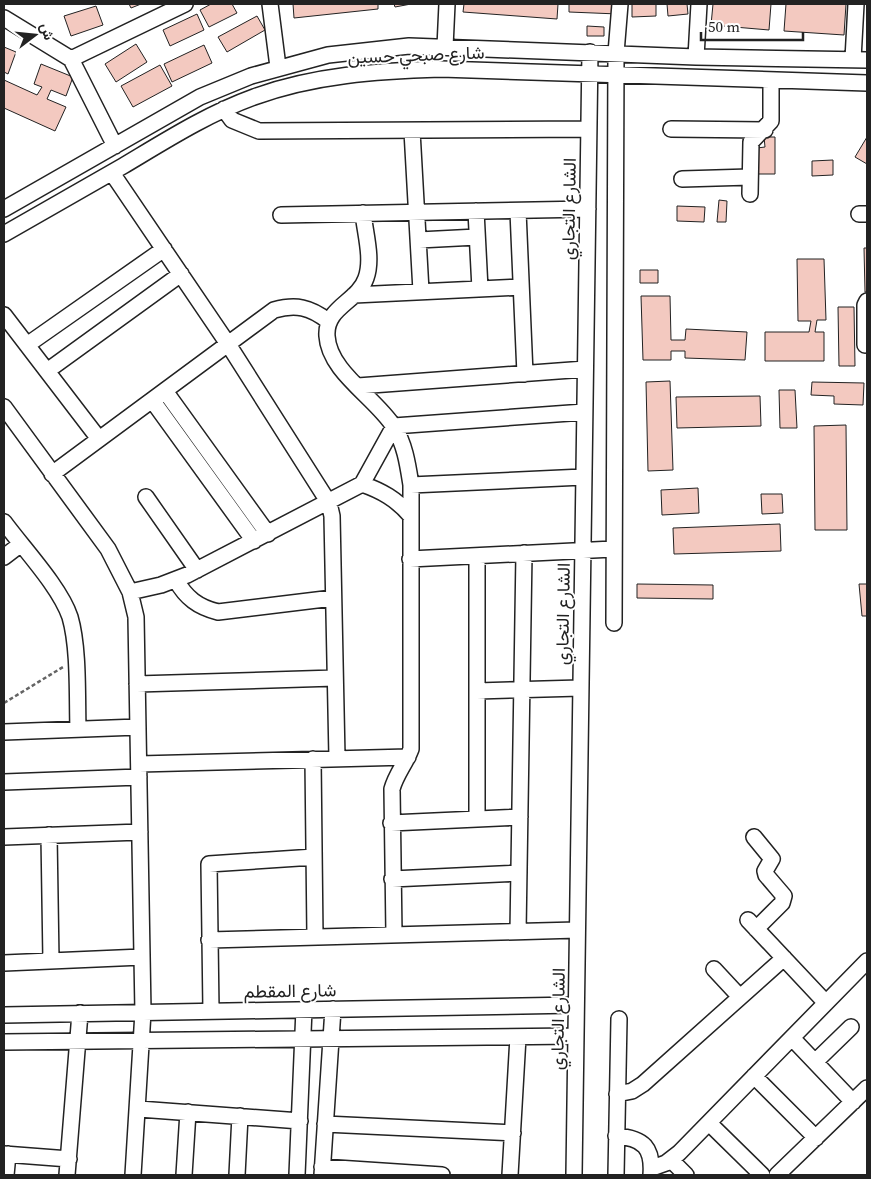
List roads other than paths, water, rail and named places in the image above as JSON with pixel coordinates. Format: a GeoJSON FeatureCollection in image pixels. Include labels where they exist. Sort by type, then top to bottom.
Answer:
{"type":"FeatureCollection","features":[{"type":"Feature","properties":{"kind":"street"},"geometry":{"type":"LineString","coordinates":[[70,59],[185,4]]}},
{"type":"Feature","properties":{"kind":"street"},"geometry":{"type":"LineString","coordinates":[[270,4],[278,67]]}},
{"type":"Feature","properties":{"kind":"street"},"geometry":{"type":"LineString","coordinates":[[445,47],[446,4]]}},
{"type":"Feature","properties":{"kind":"street"},"geometry":{"type":"LineString","coordinates":[[614,623],[616,54],[620,4]]}},
{"type":"Feature","properties":{"kind":"street"},"geometry":{"type":"LineString","coordinates":[[696,57],[699,4]]}},
{"type":"Feature","properties":{"kind":"street"},"geometry":{"type":"LineString","coordinates":[[856,4],[860,60]]}},
{"type":"Feature","properties":{"kind":"street"},"geometry":{"type":"LineString","coordinates":[[4,18],[70,59],[115,146]]}},
{"type":"Feature","properties":{"kind":"street","name":"شارع صبحي حسين"},"geometry":{"type":"LineString","coordinates":[[4,209],[200,97],[278,67],[328,55],[409,46],[696,57],[860,60]]}},
{"type":"Feature","properties":{"kind":"street","name":"الشارع التجاري"},"geometry":{"type":"LineString","coordinates":[[574,1175],[590,52]]}},
{"type":"Feature","properties":{"kind":"street","name":"شارع صبحي حسين"},"geometry":{"type":"LineString","coordinates":[[4,234],[224,109],[279,89],[358,73],[441,69],[590,76],[867,83]]}},
{"type":"Feature","properties":{"kind":"street"},"geometry":{"type":"LineString","coordinates":[[750,194],[751,142],[756,134],[765,130],[771,121],[771,81]]}},
{"type":"Feature","properties":{"kind":"street"},"geometry":{"type":"LineString","coordinates":[[224,109],[232,120],[259,132],[589,129]]}},
{"type":"Feature","properties":{"kind":"street"},"geometry":{"type":"LineString","coordinates":[[671,129],[765,130]]}},
{"type":"Feature","properties":{"kind":"street"},"geometry":{"type":"LineString","coordinates":[[412,130],[421,292]]}},
{"type":"Feature","properties":{"kind":"street"},"geometry":{"type":"LineString","coordinates":[[112,173],[228,344],[329,502],[337,758]]}},
{"type":"Feature","properties":{"kind":"street"},"geometry":{"type":"LineString","coordinates":[[682,179],[750,177]]}},
{"type":"Feature","properties":{"kind":"street"},"geometry":{"type":"LineString","coordinates":[[281,214],[588,209]]}},
{"type":"Feature","properties":{"kind":"street"},"geometry":{"type":"LineString","coordinates":[[476,211],[480,289]]}},
{"type":"Feature","properties":{"kind":"street"},"geometry":{"type":"LineString","coordinates":[[518,211],[525,374]]}},
{"type":"Feature","properties":{"kind":"street"},"geometry":{"type":"LineString","coordinates":[[363,213],[369,267],[362,286],[336,310],[328,321],[327,336],[330,350],[337,363],[394,426],[404,452],[410,486],[411,749],[395,777],[392,789],[394,935]]}},
{"type":"Feature","properties":{"kind":"street"},"geometry":{"type":"LineString","coordinates":[[419,240],[477,237]]}},
{"type":"Feature","properties":{"kind":"street"},"geometry":{"type":"LineString","coordinates":[[27,345],[164,249]]}},
{"type":"Feature","properties":{"kind":"street"},"geometry":{"type":"LineString","coordinates":[[47,371],[181,274]]}},
{"type":"Feature","properties":{"kind":"street"},"geometry":{"type":"LineString","coordinates":[[354,295],[521,286]]}},
{"type":"Feature","properties":{"kind":"street"},"geometry":{"type":"LineString","coordinates":[[865,345],[865,305],[867,301]]}},
{"type":"Feature","properties":{"kind":"street"},"geometry":{"type":"LineString","coordinates":[[52,474],[274,310],[288,306],[310,309],[328,321]]}},
{"type":"Feature","properties":{"kind":"street"},"geometry":{"type":"LineString","coordinates":[[4,315],[99,439]]}},
{"type":"Feature","properties":{"kind":"street"},"geometry":{"type":"LineString","coordinates":[[358,386],[585,369]]}},
{"type":"Feature","properties":{"kind":"street"},"geometry":{"type":"LineString","coordinates":[[165,391],[268,534]]}},
{"type":"Feature","properties":{"kind":"street"},"geometry":{"type":"LineString","coordinates":[[152,400],[254,541]]}},
{"type":"Feature","properties":{"kind":"street"},"geometry":{"type":"LineString","coordinates":[[4,407],[108,549],[130,592],[136,618],[143,1012],[133,1175]]}},
{"type":"Feature","properties":{"kind":"street"},"geometry":{"type":"LineString","coordinates":[[394,426],[584,412]]}},
{"type":"Feature","properties":{"kind":"street"},"geometry":{"type":"LineString","coordinates":[[130,592],[176,580],[362,484],[394,426]]}},
{"type":"Feature","properties":{"kind":"street"},"geometry":{"type":"LineString","coordinates":[[410,486],[583,477]]}},
{"type":"Feature","properties":{"kind":"street"},"geometry":{"type":"LineString","coordinates":[[362,484],[381,490],[397,501],[410,516]]}},
{"type":"Feature","properties":{"kind":"street"},"geometry":{"type":"LineString","coordinates":[[146,497],[197,570]]}},
{"type":"Feature","properties":{"kind":"street"},"geometry":{"type":"LineString","coordinates":[[4,522],[62,599],[70,618],[75,660],[78,729]]}},
{"type":"Feature","properties":{"kind":"street"},"geometry":{"type":"LineString","coordinates":[[4,557],[21,544]]}},
{"type":"Feature","properties":{"kind":"street"},"geometry":{"type":"LineString","coordinates":[[410,560],[613,549]]}},
{"type":"Feature","properties":{"kind":"street"},"geometry":{"type":"LineString","coordinates":[[518,932],[524,554]]}},
{"type":"Feature","properties":{"kind":"street"},"geometry":{"type":"LineString","coordinates":[[477,556],[477,819]]}},
{"type":"Feature","properties":{"kind":"street"},"geometry":{"type":"LineString","coordinates":[[176,580],[192,602],[205,609],[218,612],[333,598]]}},
{"type":"Feature","properties":{"kind":"street"},"geometry":{"type":"LineString","coordinates":[[137,684],[335,678]]}},
{"type":"Feature","properties":{"kind":"street"},"geometry":{"type":"LineString","coordinates":[[477,691],[580,688]]}},
{"type":"Feature","properties":{"kind":"street"},"geometry":{"type":"LineString","coordinates":[[4,732],[138,727]]}},
{"type":"Feature","properties":{"kind":"street"},"geometry":{"type":"LineString","coordinates":[[4,782],[313,759],[408,756]]}},
{"type":"Feature","properties":{"kind":"street"},"geometry":{"type":"LineString","coordinates":[[313,759],[315,937]]}},
{"type":"Feature","properties":{"kind":"street"},"geometry":{"type":"LineString","coordinates":[[391,822],[520,817]]}},
{"type":"Feature","properties":{"kind":"street"},"geometry":{"type":"LineString","coordinates":[[4,837],[140,832]]}},
{"type":"Feature","properties":{"kind":"street"},"geometry":{"type":"LineString","coordinates":[[49,835],[51,961]]}},
{"type":"Feature","properties":{"kind":"street"},"geometry":{"type":"LineString","coordinates":[[754,837],[771,855],[772,859],[766,875],[784,896],[782,903],[752,925],[826,1003]]}},
{"type":"Feature","properties":{"kind":"street"},"geometry":{"type":"LineString","coordinates":[[211,1011],[209,864],[314,857]]}},
{"type":"Feature","properties":{"kind":"street"},"geometry":{"type":"LineString","coordinates":[[392,879],[518,873]]}},
{"type":"Feature","properties":{"kind":"street"},"geometry":{"type":"LineString","coordinates":[[209,940],[577,930]]}},
{"type":"Feature","properties":{"kind":"street"},"geometry":{"type":"LineString","coordinates":[[4,963],[142,957]]}},
{"type":"Feature","properties":{"kind":"street"},"geometry":{"type":"LineString","coordinates":[[618,1094],[637,1088],[784,958]]}},
{"type":"Feature","properties":{"kind":"street"},"geometry":{"type":"LineString","coordinates":[[652,1172],[671,1160],[867,961]]}},
{"type":"Feature","properties":{"kind":"street"},"geometry":{"type":"LineString","coordinates":[[714,969],[740,997]]}},
{"type":"Feature","properties":{"kind":"street","name":"شارع المقطم"},"geometry":{"type":"LineString","coordinates":[[4,1015],[576,1004]]}},
{"type":"Feature","properties":{"kind":"street"},"geometry":{"type":"LineString","coordinates":[[297,1175],[304,1009]]}},
{"type":"Feature","properties":{"kind":"street"},"geometry":{"type":"LineString","coordinates":[[333,1009],[322,1171],[442,1175]]}},
{"type":"Feature","properties":{"kind":"street"},"geometry":{"type":"LineString","coordinates":[[68,1175],[80,1013]]}},
{"type":"Feature","properties":{"kind":"street"},"geometry":{"type":"LineString","coordinates":[[616,1175],[619,1020]]}},
{"type":"Feature","properties":{"kind":"street"},"geometry":{"type":"LineString","coordinates":[[814,1062],[851,1027]]}},
{"type":"Feature","properties":{"kind":"street"},"geometry":{"type":"LineString","coordinates":[[4,1042],[576,1036]]}},
{"type":"Feature","properties":{"kind":"street"},"geometry":{"type":"LineString","coordinates":[[510,1175],[518,1037]]}},
{"type":"Feature","properties":{"kind":"street"},"geometry":{"type":"LineString","coordinates":[[792,1038],[853,1102]]}},
{"type":"Feature","properties":{"kind":"street"},"geometry":{"type":"LineString","coordinates":[[754,1076],[816,1138]]}},
{"type":"Feature","properties":{"kind":"street"},"geometry":{"type":"LineString","coordinates":[[777,1175],[867,1088]]}},
{"type":"Feature","properties":{"kind":"street"},"geometry":{"type":"LineString","coordinates":[[138,1109],[300,1121]]}},
{"type":"Feature","properties":{"kind":"street"},"geometry":{"type":"LineString","coordinates":[[184,1175],[188,1112]]}},
{"type":"Feature","properties":{"kind":"street"},"geometry":{"type":"LineString","coordinates":[[237,1175],[240,1116]]}},
{"type":"Feature","properties":{"kind":"street"},"geometry":{"type":"LineString","coordinates":[[708,1123],[762,1175]]}},
{"type":"Feature","properties":{"kind":"street"},"geometry":{"type":"LineString","coordinates":[[325,1124],[513,1133]]}},
{"type":"Feature","properties":{"kind":"street"},"geometry":{"type":"LineString","coordinates":[[616,1136],[632,1138],[644,1146],[652,1158],[652,1172]]}},
{"type":"Feature","properties":{"kind":"street"},"geometry":{"type":"LineString","coordinates":[[6,1175],[6,1154],[69,1159]]}},
{"type":"Feature","properties":{"kind":"street"},"geometry":{"type":"LineString","coordinates":[[671,1160],[686,1175]]}}]}
